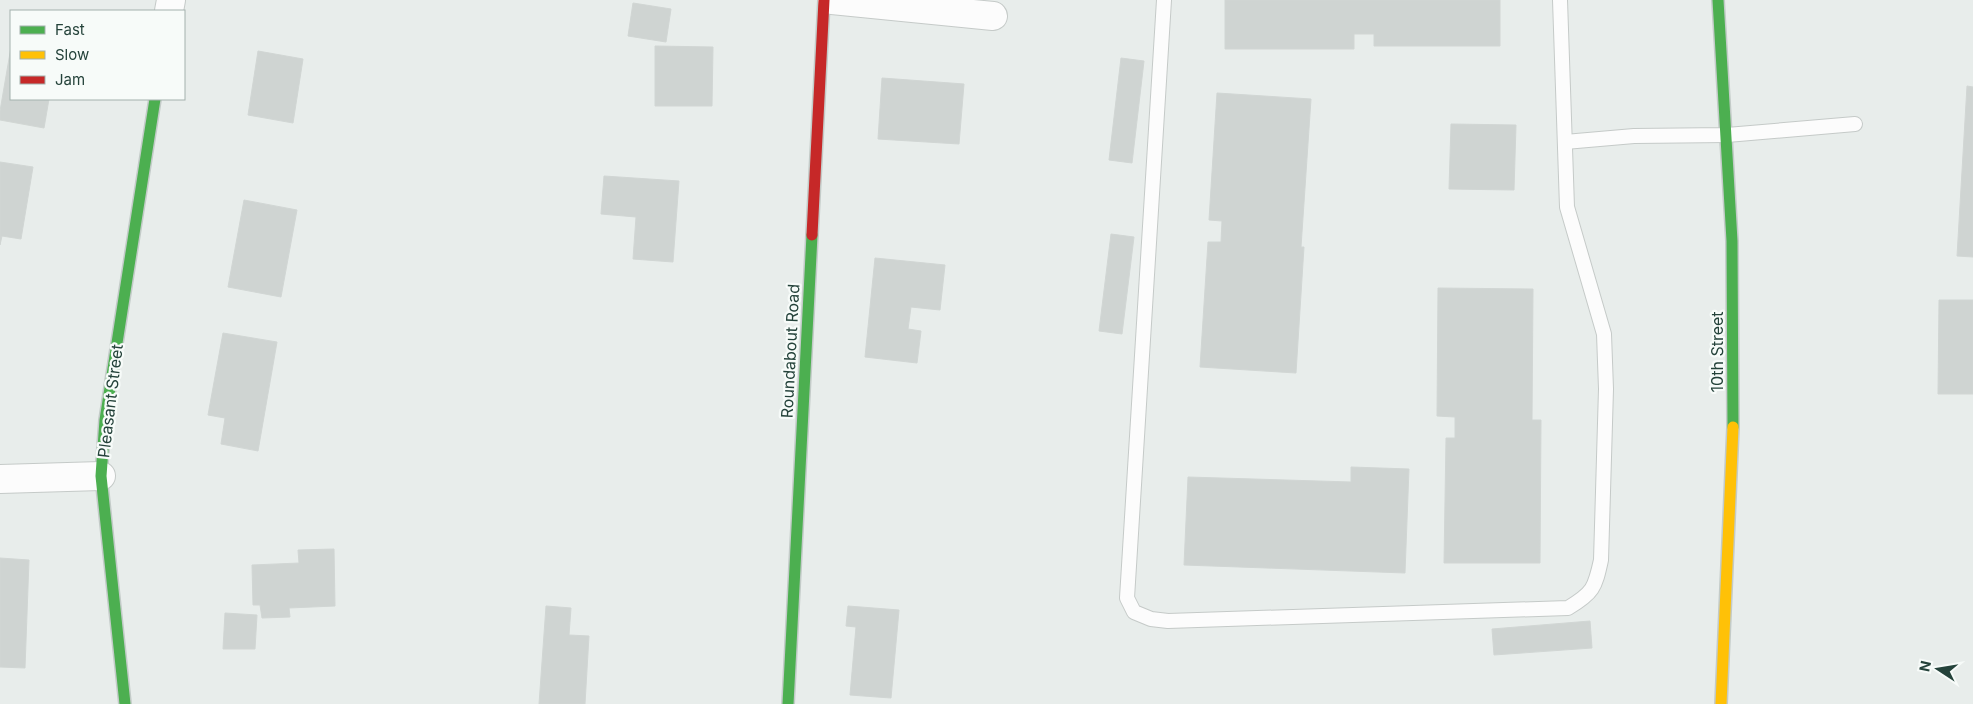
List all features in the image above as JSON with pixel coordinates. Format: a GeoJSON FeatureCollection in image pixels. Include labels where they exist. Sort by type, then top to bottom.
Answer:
{"type":"FeatureCollection","features":[{"type":"Feature","properties":{"kind":"street","name":"Roundabout Road"},"geometry":{"type":"LineString","coordinates":[[788,704],[824,0]]}},
{"type":"Feature","properties":{"kind":"street"},"geometry":{"type":"LineString","coordinates":[[832,0],[993,16]]}},
{"type":"Feature","properties":{"kind":"street","name":"10th Street"},"geometry":{"type":"LineString","coordinates":[[1718,0],[1732,237],[1734,385],[1731,529],[1721,704]]}},
{"type":"Feature","properties":{"kind":"street","name":"Pleasant Street"},"geometry":{"type":"LineString","coordinates":[[125,704],[101,476],[104,420],[155,100]]}},
{"type":"Feature","properties":{"kind":"street"},"geometry":{"type":"LineString","coordinates":[[0,480],[101,476]]}},
{"type":"Feature","properties":{"kind":"lane"},"geometry":{"type":"LineString","coordinates":[[1164,0],[1127,598],[1134,612],[1151,619],[1168,621],[1568,608],[1585,598],[1596,584],[1601,560],[1606,389],[1604,334],[1567,207],[1560,0]]}},
{"type":"Feature","properties":{"kind":"lane"},"geometry":{"type":"LineString","coordinates":[[1565,142],[1634,136],[1727,135],[1855,124]]}},
{"type":"Feature","properties":{"kind":"building"},"geometry":{"type":"Polygon","coordinates":[[[1225,0],[1500,0],[1500,46],[1374,46],[1374,34],[1354,34],[1354,49],[1225,49],[1225,0]]]}},
{"type":"Feature","properties":{"kind":"building"},"geometry":{"type":"Polygon","coordinates":[[[633,3],[671,9],[666,42],[628,36],[633,3]]]}},
{"type":"Feature","properties":{"kind":"building"},"geometry":{"type":"Polygon","coordinates":[[[655,46],[713,47],[712,106],[655,106],[655,46]]]}},
{"type":"Feature","properties":{"kind":"building"},"geometry":{"type":"Polygon","coordinates":[[[258,51],[303,59],[293,123],[248,115],[258,51]]]}},
{"type":"Feature","properties":{"kind":"building"},"geometry":{"type":"Polygon","coordinates":[[[10,53],[10,100],[49,100],[44,128],[0,120],[10,53]]]}},
{"type":"Feature","properties":{"kind":"building"},"geometry":{"type":"Polygon","coordinates":[[[1121,58],[1144,61],[1132,163],[1109,160],[1121,58]]]}},
{"type":"Feature","properties":{"kind":"building"},"geometry":{"type":"Polygon","coordinates":[[[882,78],[964,84],[959,144],[878,139],[882,78]]]}},
{"type":"Feature","properties":{"kind":"building"},"geometry":{"type":"Polygon","coordinates":[[[1967,86],[1973,87],[1973,257],[1957,256],[1967,86]]]}},
{"type":"Feature","properties":{"kind":"building"},"geometry":{"type":"Polygon","coordinates":[[[1217,93],[1311,99],[1301,247],[1304,247],[1296,373],[1200,367],[1208,242],[1221,242],[1222,221],[1209,220],[1217,93]]]}},
{"type":"Feature","properties":{"kind":"building"},"geometry":{"type":"Polygon","coordinates":[[[1451,124],[1516,125],[1514,190],[1449,189],[1451,124]]]}},
{"type":"Feature","properties":{"kind":"building"},"geometry":{"type":"Polygon","coordinates":[[[0,162],[33,167],[21,239],[2,236],[0,245],[0,162]]]}},
{"type":"Feature","properties":{"kind":"building"},"geometry":{"type":"Polygon","coordinates":[[[604,176],[679,181],[673,262],[633,259],[636,217],[601,214],[604,176]]]}},
{"type":"Feature","properties":{"kind":"building"},"geometry":{"type":"Polygon","coordinates":[[[244,200],[297,210],[281,297],[228,287],[244,200]]]}},
{"type":"Feature","properties":{"kind":"building"},"geometry":{"type":"Polygon","coordinates":[[[1111,234],[1134,237],[1122,334],[1099,331],[1111,234]]]}},
{"type":"Feature","properties":{"kind":"building"},"geometry":{"type":"Polygon","coordinates":[[[875,258],[945,265],[940,310],[911,307],[908,329],[921,331],[917,363],[865,357],[875,258]]]}},
{"type":"Feature","properties":{"kind":"building"},"geometry":{"type":"Polygon","coordinates":[[[1438,288],[1533,289],[1532,420],[1541,420],[1540,563],[1444,563],[1446,438],[1455,438],[1455,417],[1437,416],[1438,288]]]}},
{"type":"Feature","properties":{"kind":"building"},"geometry":{"type":"Polygon","coordinates":[[[1939,300],[1973,300],[1973,394],[1938,394],[1939,300]]]}},
{"type":"Feature","properties":{"kind":"building"},"geometry":{"type":"Polygon","coordinates":[[[223,333],[277,342],[258,451],[221,444],[225,418],[208,415],[223,333]]]}},
{"type":"Feature","properties":{"kind":"building"},"geometry":{"type":"Polygon","coordinates":[[[1351,467],[1409,469],[1405,573],[1184,565],[1188,477],[1351,482],[1351,467]]]}},
{"type":"Feature","properties":{"kind":"building"},"geometry":{"type":"Polygon","coordinates":[[[334,549],[335,606],[289,608],[290,617],[262,618],[260,605],[253,605],[252,565],[299,563],[298,550],[334,549]]]}},
{"type":"Feature","properties":{"kind":"building"},"geometry":{"type":"Polygon","coordinates":[[[0,558],[29,560],[25,668],[0,667],[0,558]]]}},
{"type":"Feature","properties":{"kind":"building"},"geometry":{"type":"Polygon","coordinates":[[[546,606],[571,608],[569,635],[589,636],[585,704],[539,704],[546,606]]]}},
{"type":"Feature","properties":{"kind":"building"},"geometry":{"type":"Polygon","coordinates":[[[848,606],[899,610],[891,698],[850,695],[856,627],[846,626],[848,606]]]}},
{"type":"Feature","properties":{"kind":"building"},"geometry":{"type":"Polygon","coordinates":[[[225,613],[257,615],[255,649],[223,649],[225,613]]]}},
{"type":"Feature","properties":{"kind":"building"},"geometry":{"type":"Polygon","coordinates":[[[1590,621],[1592,648],[1494,655],[1492,629],[1590,621]]]}},
{"type":"Feature","properties":{"kind":"traffic: fast"},"geometry":{"type":"LineString","coordinates":[[1718,0],[1732,241],[1733,427]]}},
{"type":"Feature","properties":{"kind":"traffic: fast"},"geometry":{"type":"LineString","coordinates":[[125,704],[101,476],[105,420],[155,100]]}},
{"type":"Feature","properties":{"kind":"traffic: fast"},"geometry":{"type":"LineString","coordinates":[[788,704],[812,235]]}},
{"type":"Feature","properties":{"kind":"traffic: slow"},"geometry":{"type":"LineString","coordinates":[[1721,704],[1733,427]]}},
{"type":"Feature","properties":{"kind":"traffic: jam"},"geometry":{"type":"LineString","coordinates":[[812,235],[824,0]]}}]}
